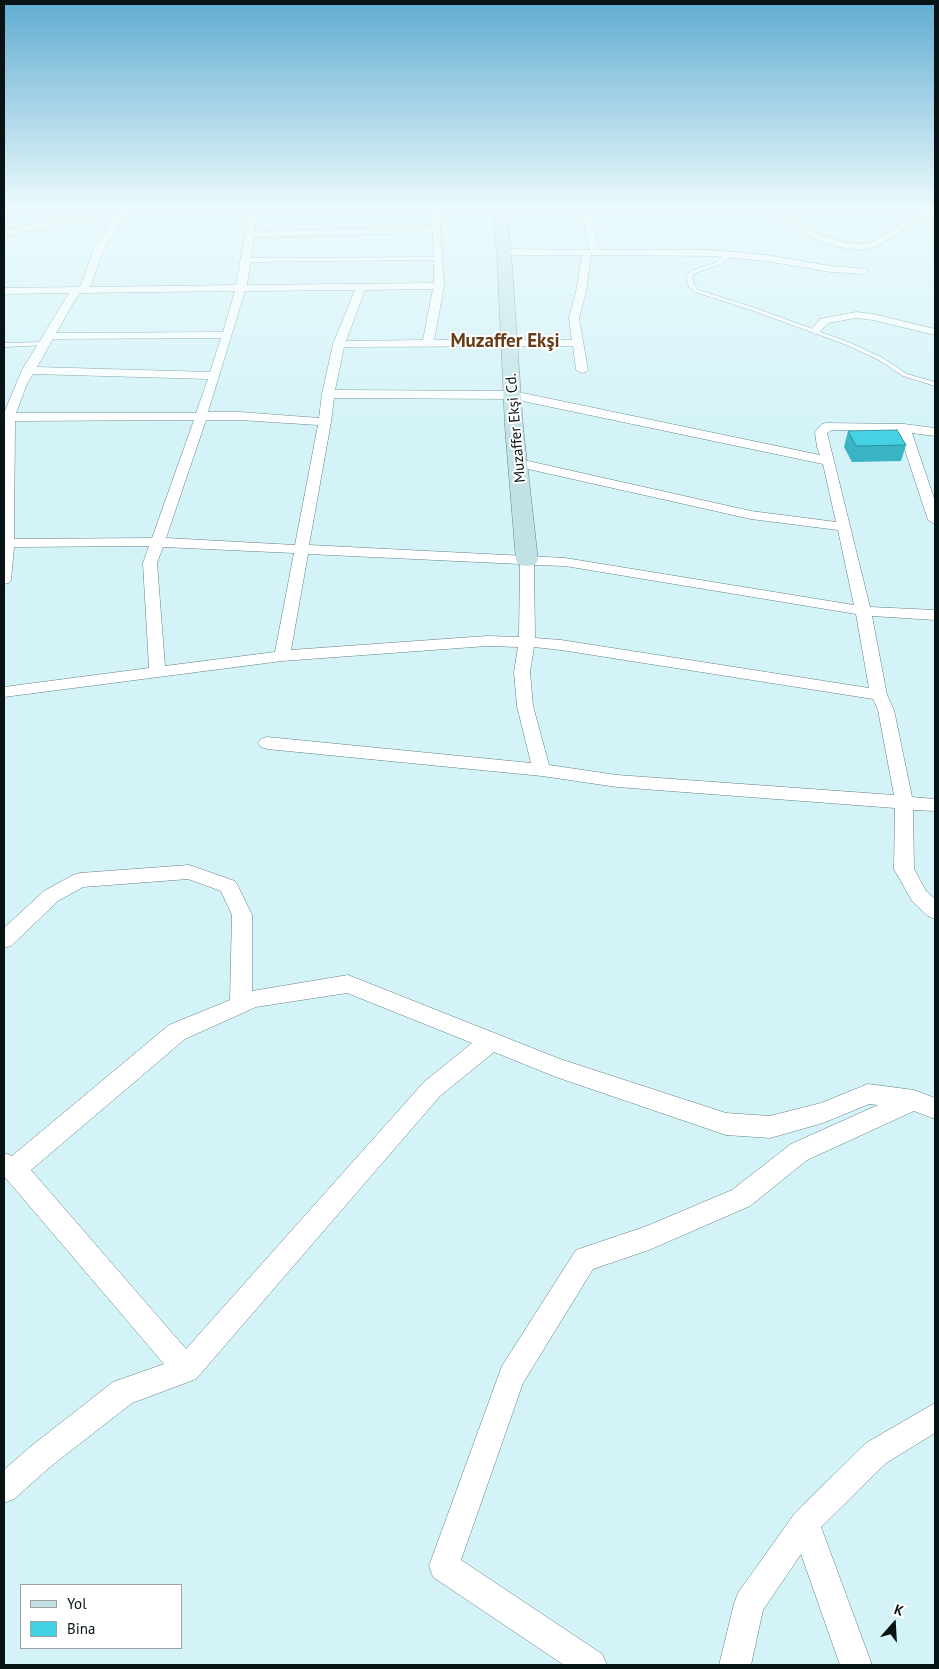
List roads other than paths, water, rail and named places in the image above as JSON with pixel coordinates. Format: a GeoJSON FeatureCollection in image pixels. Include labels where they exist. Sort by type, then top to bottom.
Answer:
{"type":"FeatureCollection","features":[{"type":"Feature","properties":{"kind":"street"},"geometry":{"type":"LineString","coordinates":[[4,580],[6,417],[28,370],[82,285]]}},
{"type":"Feature","properties":{"kind":"street"},"geometry":{"type":"LineString","coordinates":[[157,671],[150,563],[215,376],[241,285]]}},
{"type":"Feature","properties":{"kind":"street","name":"Muzaffer Ekşi Cd."},"geometry":{"type":"LineString","coordinates":[[506,285],[514,427],[528,560]]}},
{"type":"Feature","properties":{"kind":"street"},"geometry":{"type":"LineString","coordinates":[[582,370],[574,318],[583,285]]}},
{"type":"Feature","properties":{"kind":"street"},"geometry":{"type":"LineString","coordinates":[[4,291],[438,286],[428,344]]}},
{"type":"Feature","properties":{"kind":"street"},"geometry":{"type":"LineString","coordinates":[[282,656],[325,422],[328,394],[339,344],[361,287]]}},
{"type":"Feature","properties":{"kind":"street"},"geometry":{"type":"LineString","coordinates":[[815,331],[829,319],[856,315],[873,317],[935,332]]}},
{"type":"Feature","properties":{"kind":"street"},"geometry":{"type":"LineString","coordinates":[[47,340],[227,335]]}},
{"type":"Feature","properties":{"kind":"street"},"geometry":{"type":"LineString","coordinates":[[339,344],[578,343]]}},
{"type":"Feature","properties":{"kind":"street"},"geometry":{"type":"LineString","coordinates":[[28,370],[215,376]]}},
{"type":"Feature","properties":{"kind":"street"},"geometry":{"type":"LineString","coordinates":[[328,394],[513,396],[829,461]]}},
{"type":"Feature","properties":{"kind":"street"},"geometry":{"type":"LineString","coordinates":[[6,417],[200,416],[260,417],[325,422]]}},
{"type":"Feature","properties":{"kind":"street"},"geometry":{"type":"LineString","coordinates":[[935,432],[904,428],[832,426],[826,427],[821,432],[863,611],[879,695],[886,710],[904,802],[904,869],[918,896],[935,911]]}},
{"type":"Feature","properties":{"kind":"street"},"geometry":{"type":"LineString","coordinates":[[904,428],[935,520]]}},
{"type":"Feature","properties":{"kind":"street"},"geometry":{"type":"LineString","coordinates":[[519,463],[751,515],[843,527]]}},
{"type":"Feature","properties":{"kind":"street"},"geometry":{"type":"LineString","coordinates":[[5,543],[156,542],[528,560],[600,567],[863,611],[935,615]]}},
{"type":"Feature","properties":{"kind":"street"},"geometry":{"type":"LineString","coordinates":[[528,560],[526,642],[522,672],[523,689],[542,770]]}},
{"type":"Feature","properties":{"kind":"street"},"geometry":{"type":"LineString","coordinates":[[4,692],[282,656],[487,641],[561,645],[879,695]]}},
{"type":"Feature","properties":{"kind":"street"},"geometry":{"type":"LineString","coordinates":[[267,743],[542,770],[617,781],[935,805]]}},
{"type":"Feature","properties":{"kind":"street"},"geometry":{"type":"LineString","coordinates":[[4,940],[52,896],[80,880],[189,872],[228,886],[242,915],[241,1004]]}},
{"type":"Feature","properties":{"kind":"street"},"geometry":{"type":"LineString","coordinates":[[186,1369],[9,1166],[177,1032],[254,999],[348,984],[556,1067],[726,1124],[770,1128],[823,1113],[868,1094],[925,1105]]}},
{"type":"Feature","properties":{"kind":"street"},"geometry":{"type":"LineString","coordinates":[[4,1489],[40,1457],[123,1392],[186,1369],[432,1090],[492,1041]]}},
{"type":"Feature","properties":{"kind":"street"},"geometry":{"type":"LineString","coordinates":[[591,1665],[444,1566],[512,1376],[585,1259],[649,1238],[741,1198],[799,1152],[925,1105]]}},
{"type":"Feature","properties":{"kind":"street"},"geometry":{"type":"LineString","coordinates":[[735,1665],[749,1604],[806,1524],[876,1454],[935,1417]]}},
{"type":"Feature","properties":{"kind":"street"},"geometry":{"type":"LineString","coordinates":[[806,1524],[856,1665]]}},
{"type":"Feature","properties":{"kind":"lane"},"geometry":{"type":"LineString","coordinates":[[691,285],[697,292],[815,331],[881,360],[905,375],[935,384]]}},
{"type":"Feature","properties":{"kind":"lane"},"geometry":{"type":"LineString","coordinates":[[4,345],[47,340]]}},
{"type":"Feature","properties":{"kind":"district","name":"Muzaffer Ekşi"},"geometry":{"type":"Point","coordinates":[505,342]}}]}
